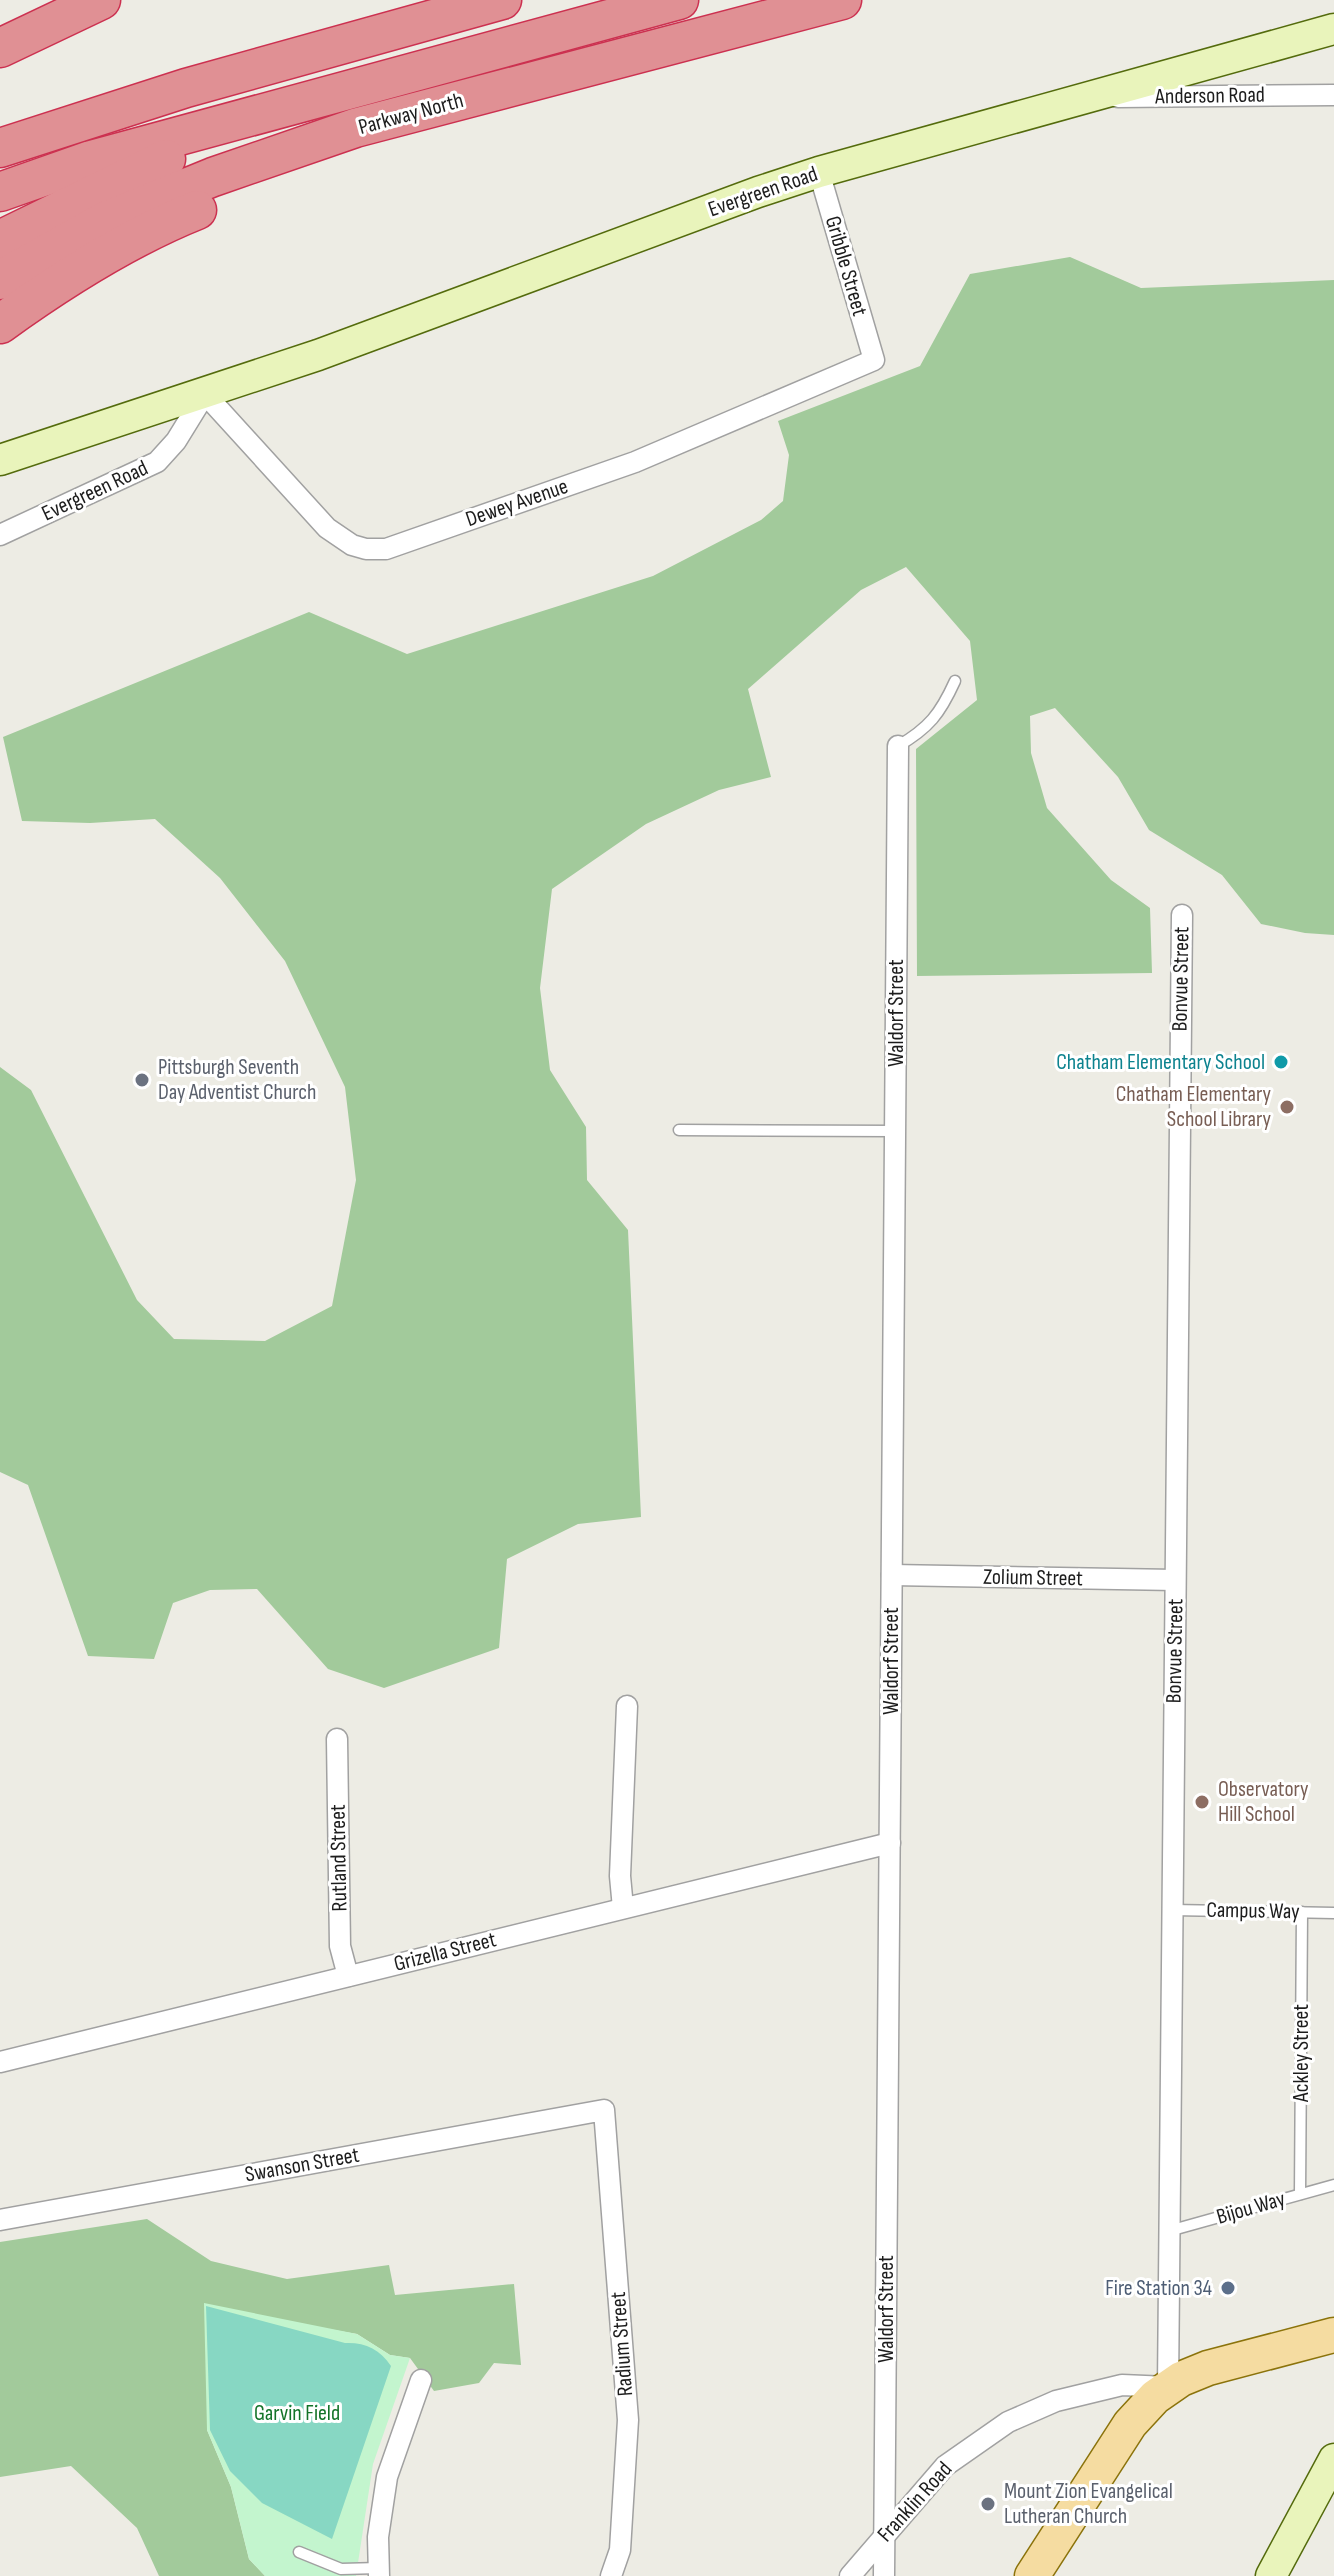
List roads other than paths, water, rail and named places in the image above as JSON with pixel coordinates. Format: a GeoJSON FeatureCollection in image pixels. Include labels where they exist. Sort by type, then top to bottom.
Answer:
{"type":"FeatureCollection","features":[{"type":"Feature","properties":{"kind":"highway"},"geometry":{"type":"LineString","coordinates":[[0,48],[101,0]]}},
{"type":"Feature","properties":{"kind":"highway"},"geometry":{"type":"LineString","coordinates":[[0,148],[186,88],[502,0]]}},
{"type":"Feature","properties":{"kind":"highway"},"geometry":{"type":"LineString","coordinates":[[0,192],[91,160],[679,0]]}},
{"type":"Feature","properties":{"kind":"highway","name":"Parkway North"},"geometry":{"type":"LineString","coordinates":[[0,280],[105,221],[213,177],[355,128],[842,0]]}},
{"type":"Feature","properties":{"kind":"highway"},"geometry":{"type":"LineString","coordinates":[[0,240],[171,157],[276,116],[407,75]]}},
{"type":"Feature","properties":{"kind":"highway"},"geometry":{"type":"LineString","coordinates":[[0,324],[116,249],[168,221],[267,183],[355,128]]}},
{"type":"Feature","properties":{"kind":"main road","name":"Evergreen Road"},"geometry":{"type":"LineString","coordinates":[[0,460],[392,329],[686,218],[819,172],[1334,29]]}},
{"type":"Feature","properties":{"kind":"main road"},"geometry":{"type":"LineString","coordinates":[[1032,2576],[1130,2424],[1168,2387],[1208,2368],[1334,2335]]}},
{"type":"Feature","properties":{"kind":"main road"},"geometry":{"type":"LineString","coordinates":[[1271,2576],[1334,2459]]}},
{"type":"Feature","properties":{"kind":"street","name":"Anderson Road"},"geometry":{"type":"LineString","coordinates":[[1086,98],[1334,95]]}},
{"type":"Feature","properties":{"kind":"street","name":"Gribble Street"},"geometry":{"type":"LineString","coordinates":[[819,172],[874,360]]}},
{"type":"Feature","properties":{"kind":"street","name":"Dewey Avenue"},"geometry":{"type":"LineString","coordinates":[[205,394],[327,528],[352,545],[375,550],[386,549],[635,462],[874,360]]}},
{"type":"Feature","properties":{"kind":"street","name":"Evergreen Road"},"geometry":{"type":"LineString","coordinates":[[0,535],[157,462],[176,441],[205,394]]}},
{"type":"Feature","properties":{"kind":"street","name":"Waldorf Street"},"geometry":{"type":"LineString","coordinates":[[884,2576],[898,746]]}},
{"type":"Feature","properties":{"kind":"street","name":"Bonvue Street"},"geometry":{"type":"LineString","coordinates":[[1168,2387],[1182,915]]}},
{"type":"Feature","properties":{"kind":"street","name":"Zolium Street"},"geometry":{"type":"LineString","coordinates":[[892,1575],[1175,1580]]}},
{"type":"Feature","properties":{"kind":"street"},"geometry":{"type":"LineString","coordinates":[[623,1908],[620,1876],[627,1706]]}},
{"type":"Feature","properties":{"kind":"street","name":"Rutland Street"},"geometry":{"type":"LineString","coordinates":[[337,1739],[340,1946],[348,1976]]}},
{"type":"Feature","properties":{"kind":"street","name":"Grizella Street"},"geometry":{"type":"LineString","coordinates":[[0,2062],[890,1843]]}},
{"type":"Feature","properties":{"kind":"street","name":"Swanson Street"},"geometry":{"type":"LineString","coordinates":[[0,2220],[604,2110]]}},
{"type":"Feature","properties":{"kind":"street","name":"Radium Street"},"geometry":{"type":"LineString","coordinates":[[604,2110],[628,2420],[620,2550],[611,2576]]}},
{"type":"Feature","properties":{"kind":"street"},"geometry":{"type":"LineString","coordinates":[[379,2572],[378,2537],[387,2477],[421,2380]]}},
{"type":"Feature","properties":{"kind":"street","name":"Franklin Road"},"geometry":{"type":"LineString","coordinates":[[850,2576],[945,2466],[1008,2422],[1056,2401],[1122,2385],[1168,2387]]}},
{"type":"Feature","properties":{"kind":"lane"},"geometry":{"type":"LineString","coordinates":[[898,746],[924,731],[943,706],[955,681]]}},
{"type":"Feature","properties":{"kind":"lane"},"geometry":{"type":"LineString","coordinates":[[679,1130],[895,1131]]}},
{"type":"Feature","properties":{"kind":"lane","name":"Campus Way"},"geometry":{"type":"LineString","coordinates":[[1172,1910],[1334,1913]]}},
{"type":"Feature","properties":{"kind":"lane","name":"Ackley Street"},"geometry":{"type":"LineString","coordinates":[[1300,2194],[1302,1912]]}},
{"type":"Feature","properties":{"kind":"lane","name":"Bijou Way"},"geometry":{"type":"LineString","coordinates":[[1169,2231],[1334,2185]]}},
{"type":"Feature","properties":{"kind":"lane"},"geometry":{"type":"LineString","coordinates":[[299,2552],[341,2569],[379,2572]]}},
{"type":"Feature","properties":{"kind":"place","name":"Chatham Elementary School"},"geometry":{"type":"Point","coordinates":[1281,1062]}},
{"type":"Feature","properties":{"kind":"place","name":"Pittsburgh Seventh Day Adventist Church"},"geometry":{"type":"Point","coordinates":[142,1080]}},
{"type":"Feature","properties":{"kind":"place","name":"Chatham Elementary School Library"},"geometry":{"type":"Point","coordinates":[1287,1107]}},
{"type":"Feature","properties":{"kind":"place","name":"Observatory Hill School"},"geometry":{"type":"Point","coordinates":[1202,1802]}},
{"type":"Feature","properties":{"kind":"place","name":"Fire Station 34"},"geometry":{"type":"Point","coordinates":[1228,2288]}},
{"type":"Feature","properties":{"kind":"place","name":"Mount Zion Evangelical Lutheran Church"},"geometry":{"type":"Point","coordinates":[988,2504]}},
{"type":"Feature","properties":{"kind":"park label","name":"Garvin Field"},"geometry":{"type":"Point","coordinates":[297,2413]}}]}
